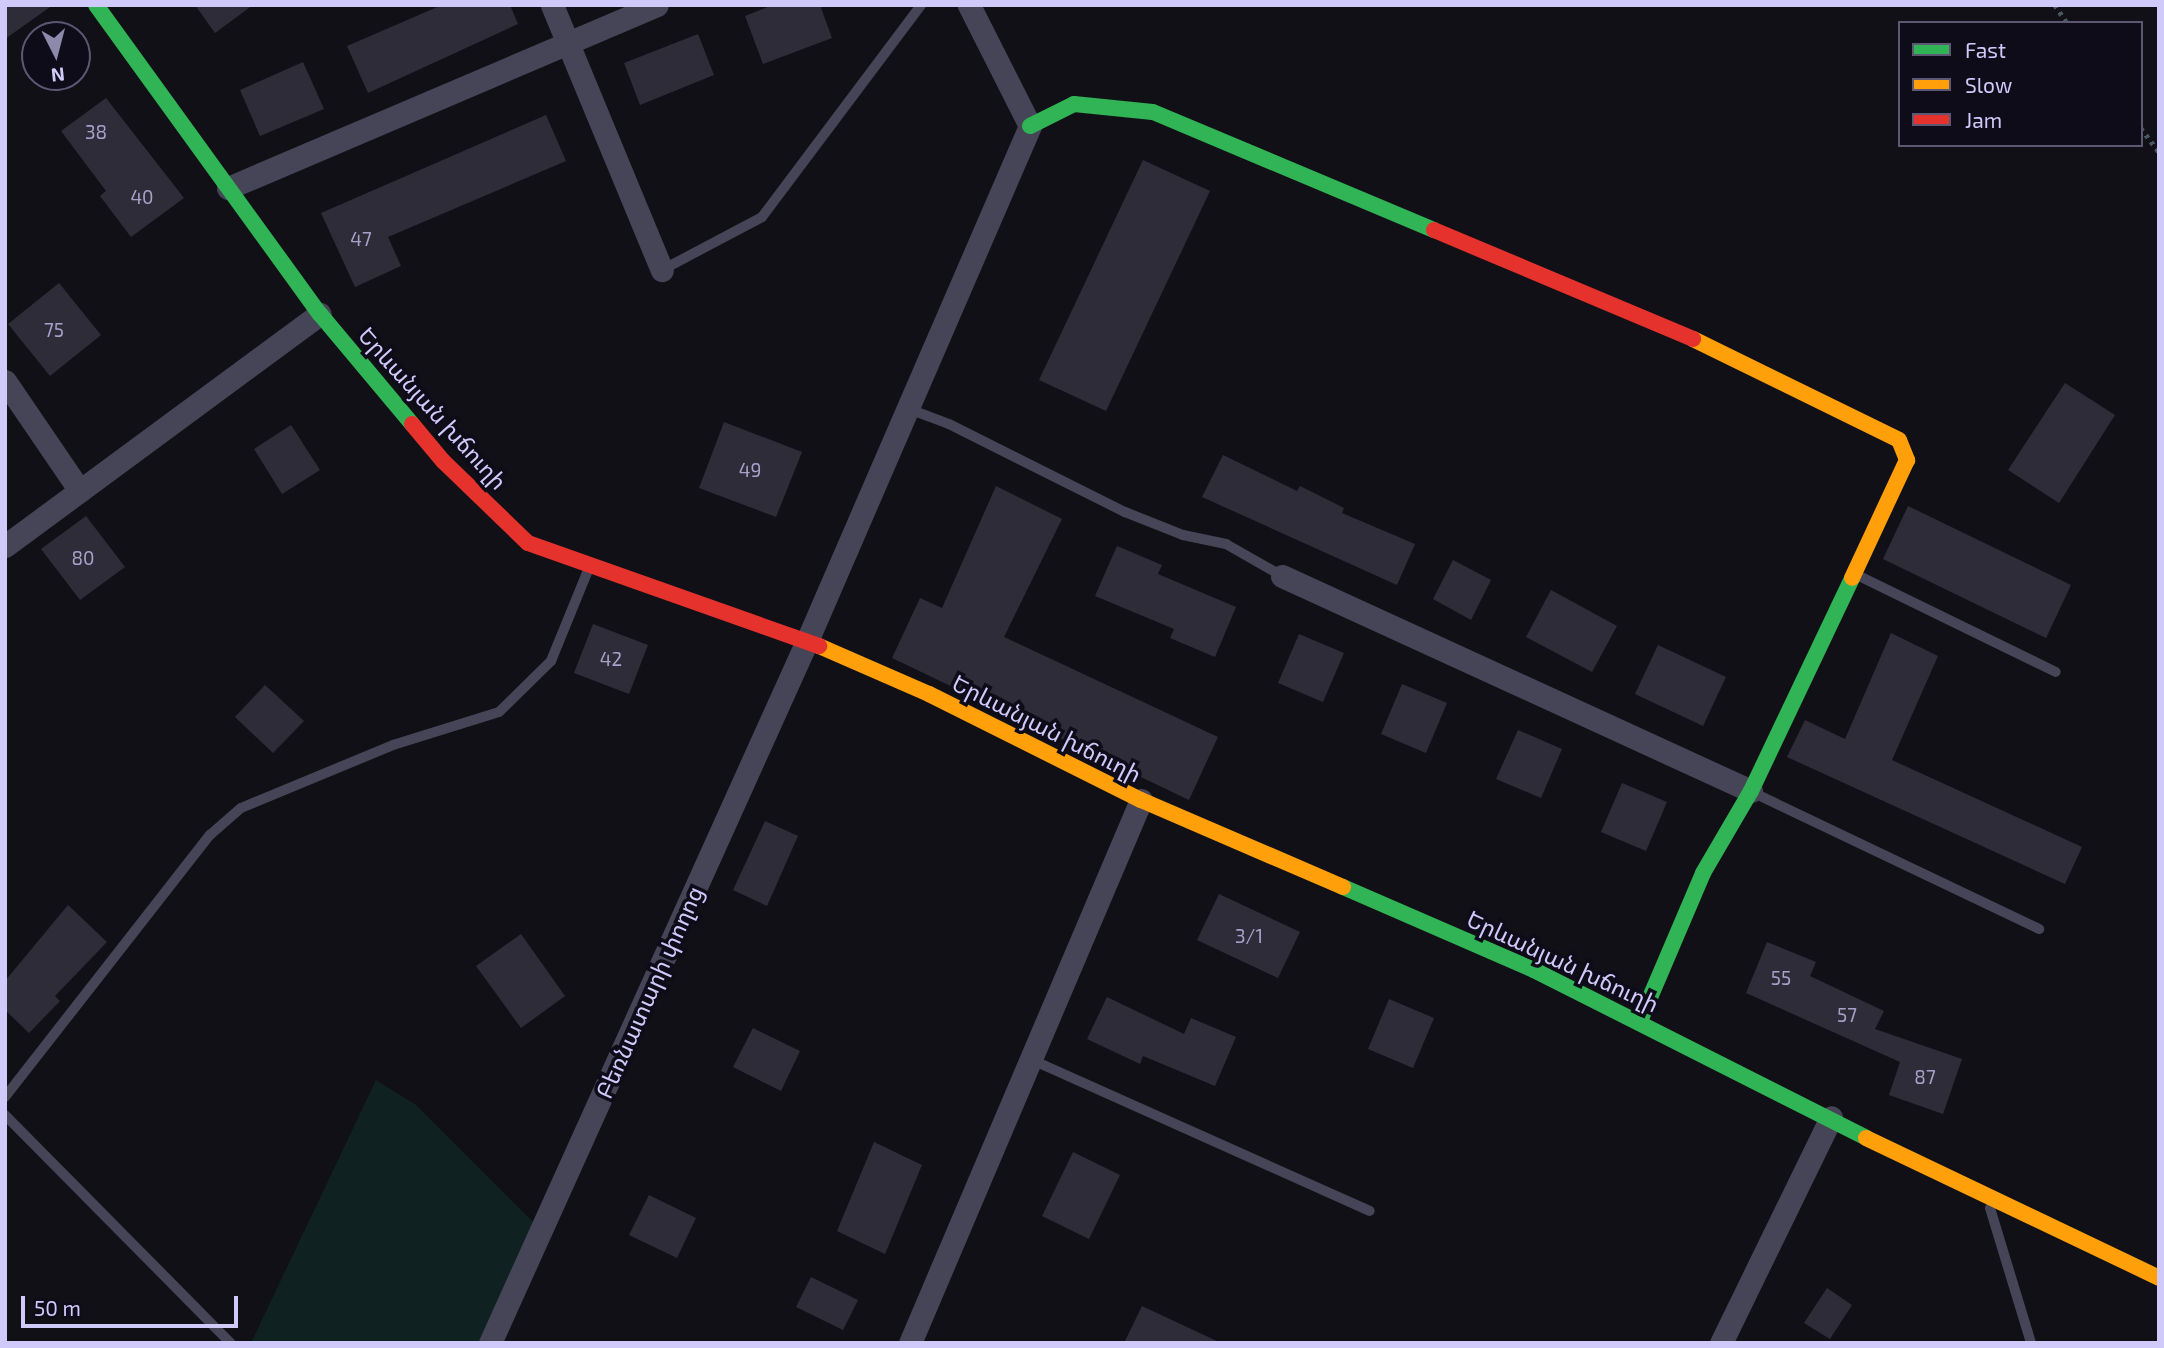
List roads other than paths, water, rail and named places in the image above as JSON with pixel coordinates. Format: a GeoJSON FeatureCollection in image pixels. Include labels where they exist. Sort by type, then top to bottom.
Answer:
{"type":"FeatureCollection","features":[{"type":"Feature","properties":{"kind":"main road","name":"Երևանյան խճուղի"},"geometry":{"type":"LineString","coordinates":[[96,5],[320,314],[443,461],[527,544],[807,641],[929,694],[1141,800],[1534,970],[1831,1117],[1987,1199],[2159,1278]]}},
{"type":"Feature","properties":{"kind":"main road"},"geometry":{"type":"LineString","coordinates":[[1030,126],[1074,104],[1153,112],[1681,333],[1885,430],[1899,440],[1907,460],[1751,792],[1703,873],[1640,1021]]}},
{"type":"Feature","properties":{"kind":"street"},"geometry":{"type":"LineString","coordinates":[[552,5],[662,270]]}},
{"type":"Feature","properties":{"kind":"street"},"geometry":{"type":"LineString","coordinates":[[228,188],[657,5]]}},
{"type":"Feature","properties":{"kind":"street"},"geometry":{"type":"LineString","coordinates":[[969,5],[1030,126]]}},
{"type":"Feature","properties":{"kind":"street","name":"Բեռնատարի փողոց"},"geometry":{"type":"LineString","coordinates":[[490,1343],[807,641],[1030,126]]}},
{"type":"Feature","properties":{"kind":"street"},"geometry":{"type":"LineString","coordinates":[[5,546],[320,314]]}},
{"type":"Feature","properties":{"kind":"street"},"geometry":{"type":"LineString","coordinates":[[5,381],[80,491]]}},
{"type":"Feature","properties":{"kind":"street"},"geometry":{"type":"LineString","coordinates":[[1282,576],[1751,792]]}},
{"type":"Feature","properties":{"kind":"street"},"geometry":{"type":"LineString","coordinates":[[910,1343],[1141,800]]}},
{"type":"Feature","properties":{"kind":"street"},"geometry":{"type":"LineString","coordinates":[[1721,1343],[1831,1117]]}},
{"type":"Feature","properties":{"kind":"lane"},"geometry":{"type":"LineString","coordinates":[[662,270],[762,217],[921,5]]}},
{"type":"Feature","properties":{"kind":"lane"},"geometry":{"type":"LineString","coordinates":[[909,410],[948,424],[1125,512],[1183,535],[1226,544],[1282,576]]}},
{"type":"Feature","properties":{"kind":"lane"},"geometry":{"type":"LineString","coordinates":[[5,1097],[210,835],[241,808],[393,746],[499,712],[551,661],[590,565]]}},
{"type":"Feature","properties":{"kind":"lane"},"geometry":{"type":"LineString","coordinates":[[1853,573],[2056,672]]}},
{"type":"Feature","properties":{"kind":"lane"},"geometry":{"type":"LineString","coordinates":[[1751,792],[2039,929]]}},
{"type":"Feature","properties":{"kind":"lane"},"geometry":{"type":"LineString","coordinates":[[1030,1059],[1370,1211]]}},
{"type":"Feature","properties":{"kind":"lane"},"geometry":{"type":"LineString","coordinates":[[5,1115],[231,1343]]}},
{"type":"Feature","properties":{"kind":"lane"},"geometry":{"type":"LineString","coordinates":[[1987,1199],[2031,1343]]}}]}
